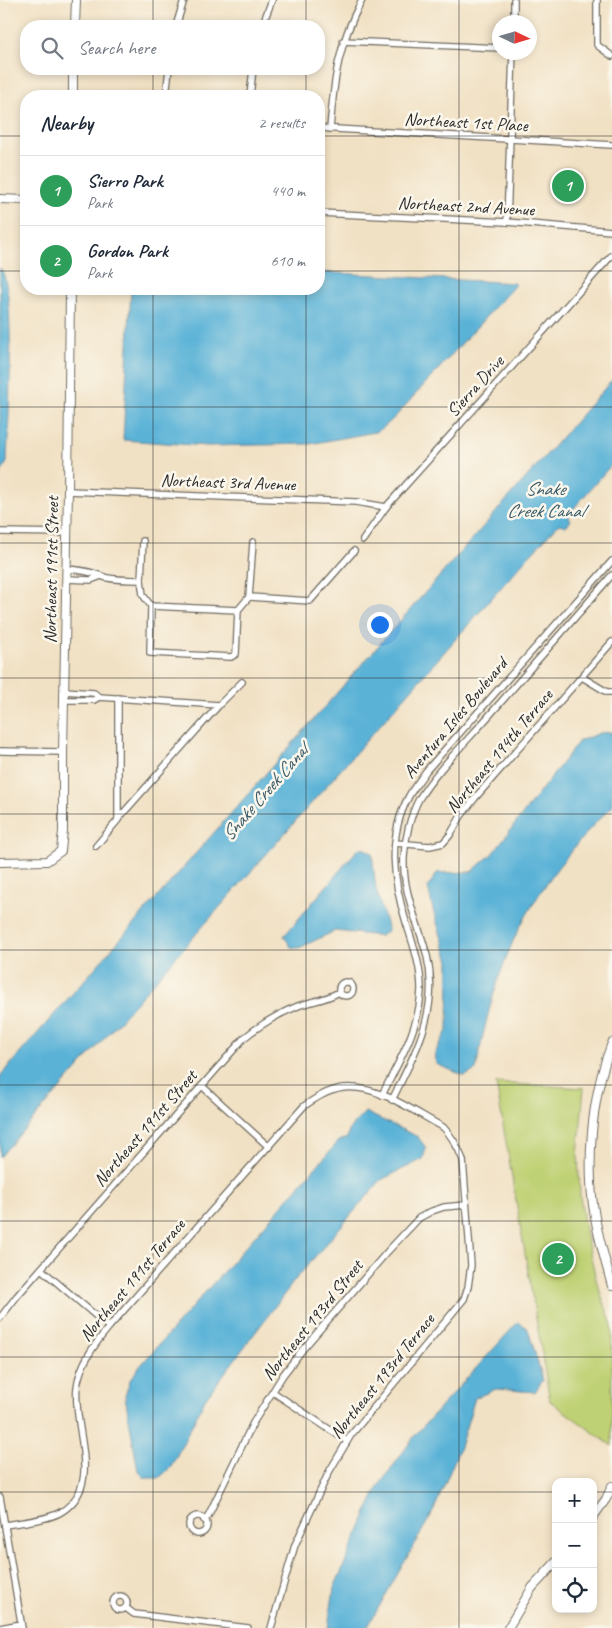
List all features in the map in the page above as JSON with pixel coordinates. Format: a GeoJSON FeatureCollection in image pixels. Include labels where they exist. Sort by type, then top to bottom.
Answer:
{"type":"FeatureCollection","features":[{"type":"Feature","properties":{"kind":"street"},"geometry":{"type":"LineString","coordinates":[[75,20],[76,0]]}},
{"type":"Feature","properties":{"kind":"street"},"geometry":{"type":"LineString","coordinates":[[178,20],[184,0]]}},
{"type":"Feature","properties":{"kind":"street"},"geometry":{"type":"LineString","coordinates":[[264,20],[272,0]]}},
{"type":"Feature","properties":{"kind":"street"},"geometry":{"type":"LineString","coordinates":[[330,129],[334,79],[343,41],[362,0]]}},
{"type":"Feature","properties":{"kind":"street"},"geometry":{"type":"LineString","coordinates":[[514,0],[514,15]]}},
{"type":"Feature","properties":{"kind":"street"},"geometry":{"type":"LineString","coordinates":[[597,0],[597,44],[611,56]]}},
{"type":"Feature","properties":{"kind":"street"},"geometry":{"type":"LineString","coordinates":[[343,41],[492,48]]}},
{"type":"Feature","properties":{"kind":"street"},"geometry":{"type":"LineString","coordinates":[[507,222],[513,60]]}},
{"type":"Feature","properties":{"kind":"street"},"geometry":{"type":"LineString","coordinates":[[72,90],[73,75]]}},
{"type":"Feature","properties":{"kind":"street"},"geometry":{"type":"LineString","coordinates":[[167,90],[168,75]]}},
{"type":"Feature","properties":{"kind":"street"},"geometry":{"type":"LineString","coordinates":[[251,90],[252,75]]}},
{"type":"Feature","properties":{"kind":"street","name":"Northeast 1st Place"},"geometry":{"type":"LineString","coordinates":[[325,129],[612,145]]}},
{"type":"Feature","properties":{"kind":"street"},"geometry":{"type":"LineString","coordinates":[[0,199],[20,200]]}},
{"type":"Feature","properties":{"kind":"street","name":"Northeast 2nd Avenue"},"geometry":{"type":"LineString","coordinates":[[325,213],[507,222],[612,230]]}},
{"type":"Feature","properties":{"kind":"street","name":"Sierra Drive"},"geometry":{"type":"LineString","coordinates":[[362,540],[386,508],[612,255]]}},
{"type":"Feature","properties":{"kind":"street","name":"Northeast 191st Street"},"geometry":{"type":"LineString","coordinates":[[0,862],[47,862],[61,851],[63,831],[62,752],[67,569],[70,295]]}},
{"type":"Feature","properties":{"kind":"street","name":"Northeast 3rd Avenue"},"geometry":{"type":"LineString","coordinates":[[68,491],[356,502],[386,508]]}},
{"type":"Feature","properties":{"kind":"street"},"geometry":{"type":"LineString","coordinates":[[0,532],[67,533]]}},
{"type":"Feature","properties":{"kind":"street"},"geometry":{"type":"LineString","coordinates":[[143,541],[141,580],[143,595],[151,606],[150,653],[222,657],[231,657],[236,654],[238,610],[249,598],[252,542]]}},
{"type":"Feature","properties":{"kind":"street"},"geometry":{"type":"LineString","coordinates":[[249,598],[310,601],[354,551]]}},
{"type":"Feature","properties":{"kind":"street","name":"Aventura Isles Boulevard"},"geometry":{"type":"LineString","coordinates":[[382,1095],[412,1036],[421,989],[420,970],[395,881],[395,843],[398,824],[409,797],[426,771],[612,561]]}},
{"type":"Feature","properties":{"kind":"street"},"geometry":{"type":"LineString","coordinates":[[67,569],[92,572],[101,576],[141,580]]}},
{"type":"Feature","properties":{"kind":"street","name":"Aventura Isles Boulevard"},"geometry":{"type":"LineString","coordinates":[[392,1100],[424,1033],[431,994],[427,957],[405,882],[404,858],[408,828],[419,800],[444,766],[612,575]]}},
{"type":"Feature","properties":{"kind":"street"},"geometry":{"type":"LineString","coordinates":[[66,579],[91,580],[101,576]]}},
{"type":"Feature","properties":{"kind":"street"},"geometry":{"type":"LineString","coordinates":[[151,606],[238,610]]}},
{"type":"Feature","properties":{"kind":"street","name":"Northeast 194th Terrace"},"geometry":{"type":"LineString","coordinates":[[395,843],[430,846],[442,843],[450,835],[461,816],[475,798],[612,642]]}},
{"type":"Feature","properties":{"kind":"street"},"geometry":{"type":"LineString","coordinates":[[582,677],[607,692],[612,692]]}},
{"type":"Feature","properties":{"kind":"street"},"geometry":{"type":"LineString","coordinates":[[96,846],[219,705],[242,682]]}},
{"type":"Feature","properties":{"kind":"street"},"geometry":{"type":"LineString","coordinates":[[64,691],[94,693],[99,697]]}},
{"type":"Feature","properties":{"kind":"street"},"geometry":{"type":"LineString","coordinates":[[64,700],[94,700],[99,697],[219,705]]}},
{"type":"Feature","properties":{"kind":"street"},"geometry":{"type":"LineString","coordinates":[[118,698],[118,820]]}},
{"type":"Feature","properties":{"kind":"street"},"geometry":{"type":"LineString","coordinates":[[0,751],[62,752]]}},
{"type":"Feature","properties":{"kind":"street","name":"Northeast 191st Street"},"geometry":{"type":"LineString","coordinates":[[0,1318],[17,1296],[244,1038],[257,1028],[298,1006],[328,998],[339,992]]}},
{"type":"Feature","properties":{"kind":"street"},"geometry":{"type":"LineString","coordinates":[[612,1043],[598,1095],[592,1140],[591,1182],[597,1225],[612,1286]]}},
{"type":"Feature","properties":{"kind":"street"},"geometry":{"type":"LineString","coordinates":[[202,1086],[269,1147]]}},
{"type":"Feature","properties":{"kind":"street","name":"Northeast 191st Terrace"},"geometry":{"type":"LineString","coordinates":[[6,1525],[53,1516],[71,1504],[80,1490],[85,1475],[85,1462],[78,1423],[77,1386],[86,1359],[94,1345],[304,1106],[314,1099],[344,1088],[366,1090],[392,1100],[443,1127],[450,1134],[463,1160],[471,1265],[468,1287]]}},
{"type":"Feature","properties":{"kind":"street","name":"Northeast 193rd Street"},"geometry":{"type":"LineString","coordinates":[[204,1520],[208,1516],[253,1423],[272,1392],[303,1349],[419,1218],[444,1207],[466,1205]]}},
{"type":"Feature","properties":{"kind":"street"},"geometry":{"type":"LineString","coordinates":[[41,1269],[108,1327]]}},
{"type":"Feature","properties":{"kind":"street","name":"Northeast 193rd Terrace"},"geometry":{"type":"LineString","coordinates":[[271,1628],[294,1545],[329,1472],[347,1441],[464,1299],[468,1287]]}},
{"type":"Feature","properties":{"kind":"street"},"geometry":{"type":"LineString","coordinates":[[272,1392],[347,1441]]}},
{"type":"Feature","properties":{"kind":"street"},"geometry":{"type":"LineString","coordinates":[[597,1511],[612,1486]]}},
{"type":"Feature","properties":{"kind":"street"},"geometry":{"type":"LineString","coordinates":[[0,1497],[21,1626],[0,1628]]}},
{"type":"Feature","properties":{"kind":"street"},"geometry":{"type":"LineString","coordinates":[[508,1628],[532,1588],[552,1566]]}},
{"type":"Feature","properties":{"kind":"street"},"geometry":{"type":"LineString","coordinates":[[126,1608],[134,1614],[248,1628]]}},
{"type":"Feature","properties":{"kind":"green space"},"geometry":{"type":"Polygon","coordinates":[[[496,1083],[584,1088],[578,1155],[580,1196],[586,1236],[597,1283],[612,1325],[612,1446],[550,1401],[496,1083]]]}},
{"type":"Feature","properties":{"kind":"water"},"geometry":{"type":"Polygon","coordinates":[[[0,268],[5,280],[8,301],[10,391],[7,462],[0,475],[0,268]]]}},
{"type":"Feature","properties":{"kind":"water"},"geometry":{"type":"Polygon","coordinates":[[[325,272],[515,283],[395,417],[383,428],[375,432],[310,444],[207,446],[123,440],[131,295],[325,295],[325,272]]]}},
{"type":"Feature","properties":{"kind":"water","name":"Snake Creek Canal"},"geometry":{"type":"Polygon","coordinates":[[[612,380],[612,464],[568,515],[571,521],[566,526],[559,524],[527,558],[0,1157],[0,1076],[612,380]]]}},
{"type":"Feature","properties":{"kind":"water"},"geometry":{"type":"Polygon","coordinates":[[[612,732],[612,807],[591,827],[559,867],[521,925],[506,958],[493,996],[476,1070],[465,1076],[436,1064],[435,1053],[448,1029],[449,961],[428,887],[437,873],[471,872],[492,854],[579,741],[600,733],[612,732]]]}},
{"type":"Feature","properties":{"kind":"water"},"geometry":{"type":"Polygon","coordinates":[[[363,848],[372,853],[376,889],[388,930],[381,936],[335,931],[299,948],[291,947],[284,936],[358,849],[363,848]]]}},
{"type":"Feature","properties":{"kind":"water"},"geometry":{"type":"Polygon","coordinates":[[[365,1112],[418,1137],[426,1148],[423,1159],[381,1180],[295,1280],[205,1399],[171,1467],[159,1478],[145,1478],[138,1471],[125,1396],[130,1380],[140,1366],[339,1141],[347,1138],[350,1128],[365,1112]]]}},
{"type":"Feature","properties":{"kind":"water"},"geometry":{"type":"Polygon","coordinates":[[[518,1322],[528,1329],[543,1380],[535,1392],[496,1389],[475,1398],[460,1447],[434,1510],[367,1628],[328,1628],[334,1588],[378,1487],[416,1434],[518,1322]]]}},
{"type":"Feature","properties":{"kind":"place","name":"Sierro Park"},"geometry":{"type":"Point","coordinates":[568,186]}},
{"type":"Feature","properties":{"kind":"place","name":"Gordon Park"},"geometry":{"type":"Point","coordinates":[558,1259]}}]}
